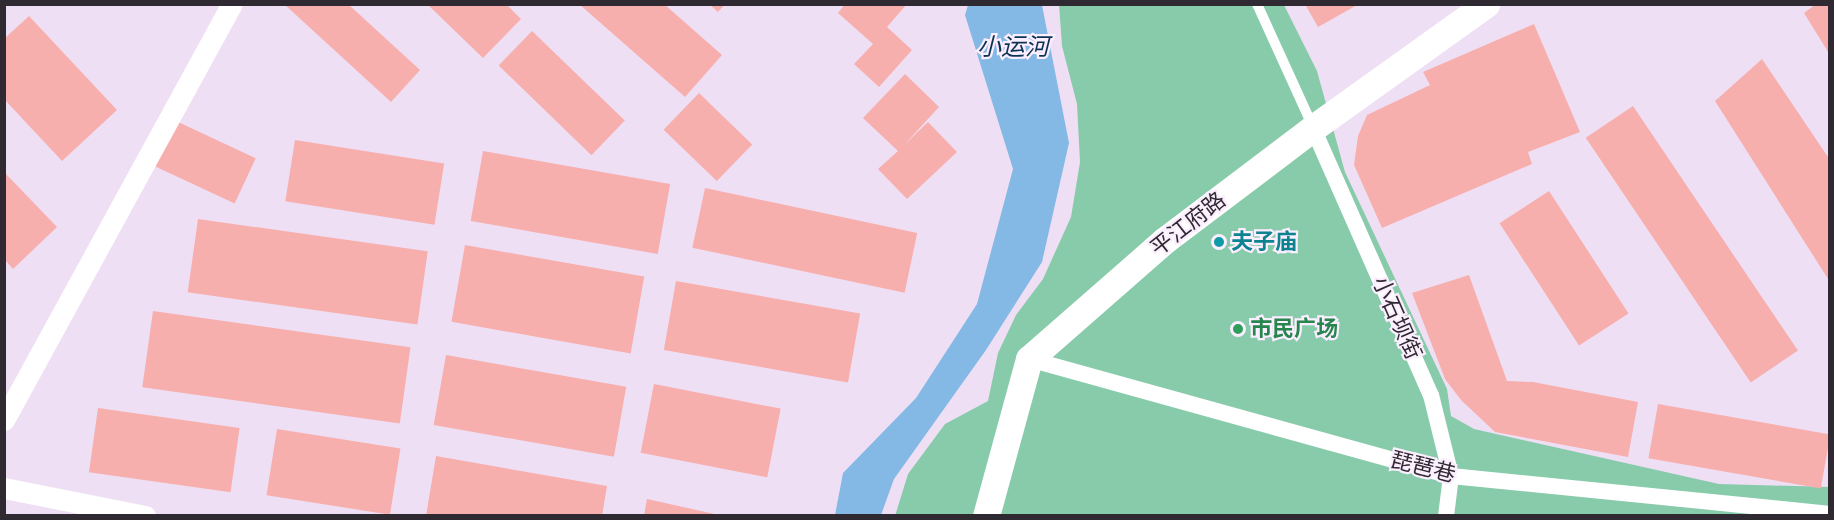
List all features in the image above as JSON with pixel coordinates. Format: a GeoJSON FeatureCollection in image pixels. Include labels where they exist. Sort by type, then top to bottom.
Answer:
{"type":"FeatureCollection","features":[{"type":"Feature","properties":{"kind":"street"},"geometry":{"type":"LineString","coordinates":[[4,420],[232,4]]}},
{"type":"Feature","properties":{"kind":"street","name":"平江府路"},"geometry":{"type":"LineString","coordinates":[[1029,359],[1165,240],[1313,128],[1486,4]]}},
{"type":"Feature","properties":{"kind":"street","name":"小石坝街"},"geometry":{"type":"LineString","coordinates":[[1313,128],[1431,395],[1450,476],[1446,516]]}},
{"type":"Feature","properties":{"kind":"street"},"geometry":{"type":"LineString","coordinates":[[986,516],[1029,359]]}},
{"type":"Feature","properties":{"kind":"street","name":"琵琶巷"},"geometry":{"type":"LineString","coordinates":[[1029,359],[1450,476],[1830,514]]}},
{"type":"Feature","properties":{"kind":"street"},"geometry":{"type":"LineString","coordinates":[[4,488],[145,516]]}},
{"type":"Feature","properties":{"kind":"lane"},"geometry":{"type":"LineString","coordinates":[[1257,4],[1313,128]]}},
{"type":"Feature","properties":{"kind":"green space","name":"夫子庙"},"geometry":{"type":"Polygon","coordinates":[[[1059,4],[1284,5],[1317,71],[1345,172],[1447,389],[1451,416],[1474,429],[1719,484],[1830,487],[1829,516],[895,516],[908,474],[945,424],[988,401],[998,353],[1016,315],[1043,279],[1071,217],[1080,162],[1077,104],[1062,46],[1059,4]]]}},
{"type":"Feature","properties":{"kind":"water","name":"小运河"},"geometry":{"type":"Polygon","coordinates":[[[968,5],[1042,5],[1069,143],[1042,262],[986,350],[894,479],[881,515],[835,515],[843,473],[916,398],[977,304],[1013,169],[965,15],[968,5]]]}},
{"type":"Feature","properties":{"kind":"building"},"geometry":{"type":"Polygon","coordinates":[[[284,4],[348,4],[420,70],[391,102],[284,4]]]}},
{"type":"Feature","properties":{"kind":"building"},"geometry":{"type":"Polygon","coordinates":[[[427,4],[506,4],[521,19],[483,58],[427,4]]]}},
{"type":"Feature","properties":{"kind":"building"},"geometry":{"type":"Polygon","coordinates":[[[579,4],[664,4],[722,55],[685,97],[579,4]]]}},
{"type":"Feature","properties":{"kind":"building"},"geometry":{"type":"Polygon","coordinates":[[[709,4],[725,4],[718,12],[709,4]]]}},
{"type":"Feature","properties":{"kind":"building"},"geometry":{"type":"Polygon","coordinates":[[[845,4],[907,4],[887,27],[912,50],[879,87],[854,64],[873,44],[838,13],[845,4]]]}},
{"type":"Feature","properties":{"kind":"building"},"geometry":{"type":"Polygon","coordinates":[[[1305,4],[1359,4],[1318,27],[1305,4]]]}},
{"type":"Feature","properties":{"kind":"building"},"geometry":{"type":"Polygon","coordinates":[[[1816,4],[1830,4],[1830,55],[1804,13],[1816,4]]]}},
{"type":"Feature","properties":{"kind":"building"},"geometry":{"type":"Polygon","coordinates":[[[29,16],[117,110],[62,161],[4,99],[4,39],[29,16]]]}},
{"type":"Feature","properties":{"kind":"building"},"geometry":{"type":"Polygon","coordinates":[[[1534,24],[1580,132],[1528,152],[1532,164],[1382,228],[1354,165],[1358,136],[1367,115],[1430,85],[1423,72],[1534,24]]]}},
{"type":"Feature","properties":{"kind":"building"},"geometry":{"type":"Polygon","coordinates":[[[532,31],[625,121],[591,155],[499,66],[532,31]]]}},
{"type":"Feature","properties":{"kind":"building"},"geometry":{"type":"Polygon","coordinates":[[[1762,59],[1830,160],[1830,282],[1715,101],[1762,59]]]}},
{"type":"Feature","properties":{"kind":"building"},"geometry":{"type":"Polygon","coordinates":[[[905,74],[939,107],[905,144],[928,122],[957,152],[907,199],[878,169],[898,151],[863,118],[905,74]]]}},
{"type":"Feature","properties":{"kind":"building"},"geometry":{"type":"Polygon","coordinates":[[[699,93],[752,144],[717,181],[664,130],[699,93]]]}},
{"type":"Feature","properties":{"kind":"building"},"geometry":{"type":"Polygon","coordinates":[[[1633,106],[1798,351],[1751,382],[1586,138],[1633,106]]]}},
{"type":"Feature","properties":{"kind":"building"},"geometry":{"type":"Polygon","coordinates":[[[176,121],[256,158],[235,204],[155,166],[176,121]]]}},
{"type":"Feature","properties":{"kind":"building"},"geometry":{"type":"Polygon","coordinates":[[[295,140],[444,164],[434,225],[285,201],[295,140]]]}},
{"type":"Feature","properties":{"kind":"building"},"geometry":{"type":"Polygon","coordinates":[[[483,151],[670,184],[658,254],[471,221],[483,151]]]}},
{"type":"Feature","properties":{"kind":"building"},"geometry":{"type":"Polygon","coordinates":[[[5,173],[57,227],[13,269],[5,260],[5,173]]]}},
{"type":"Feature","properties":{"kind":"building"},"geometry":{"type":"Polygon","coordinates":[[[705,188],[917,233],[905,293],[692,248],[705,188]]]}},
{"type":"Feature","properties":{"kind":"building"},"geometry":{"type":"Polygon","coordinates":[[[1549,191],[1629,313],[1579,346],[1500,223],[1549,191]]]}},
{"type":"Feature","properties":{"kind":"building"},"geometry":{"type":"Polygon","coordinates":[[[198,219],[428,251],[417,325],[188,292],[198,219]]]}},
{"type":"Feature","properties":{"kind":"building"},"geometry":{"type":"Polygon","coordinates":[[[465,245],[644,277],[631,353],[451,322],[465,245]]]}},
{"type":"Feature","properties":{"kind":"building"},"geometry":{"type":"Polygon","coordinates":[[[1469,275],[1507,381],[1533,382],[1638,402],[1628,457],[1495,432],[1461,400],[1445,379],[1412,293],[1469,275]]]}},
{"type":"Feature","properties":{"kind":"building"},"geometry":{"type":"Polygon","coordinates":[[[676,281],[860,313],[848,382],[664,350],[676,281]]]}},
{"type":"Feature","properties":{"kind":"building"},"geometry":{"type":"Polygon","coordinates":[[[153,311],[410,347],[400,423],[142,387],[153,311]]]}},
{"type":"Feature","properties":{"kind":"building"},"geometry":{"type":"Polygon","coordinates":[[[446,355],[626,387],[614,457],[434,425],[446,355]]]}},
{"type":"Feature","properties":{"kind":"building"},"geometry":{"type":"Polygon","coordinates":[[[654,384],[781,409],[767,477],[641,453],[654,384]]]}},
{"type":"Feature","properties":{"kind":"building"},"geometry":{"type":"Polygon","coordinates":[[[1658,404],[1830,434],[1821,489],[1648,458],[1658,404]]]}},
{"type":"Feature","properties":{"kind":"building"},"geometry":{"type":"Polygon","coordinates":[[[98,408],[240,428],[231,492],[89,472],[98,408]]]}},
{"type":"Feature","properties":{"kind":"building"},"geometry":{"type":"Polygon","coordinates":[[[277,429],[400,449],[390,515],[267,495],[277,429]]]}},
{"type":"Feature","properties":{"kind":"building"},"geometry":{"type":"Polygon","coordinates":[[[436,456],[607,486],[602,516],[426,516],[436,456]]]}},
{"type":"Feature","properties":{"kind":"building"},"geometry":{"type":"Polygon","coordinates":[[[647,499],[719,515],[719,516],[644,516],[647,499]]]}},
{"type":"Feature","properties":{"kind":"place","name":"夫子庙"},"geometry":{"type":"Point","coordinates":[1219,242]}},
{"type":"Feature","properties":{"kind":"place","name":"市民广场"},"geometry":{"type":"Point","coordinates":[1238,329]}}]}
